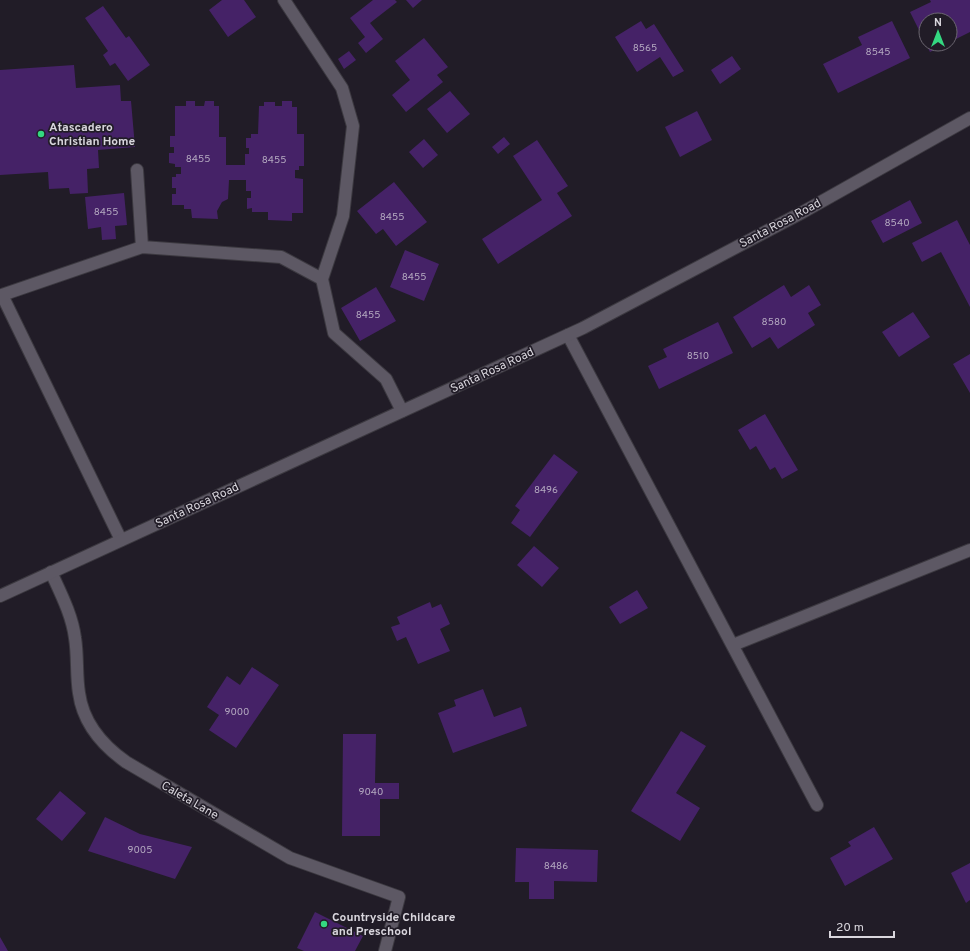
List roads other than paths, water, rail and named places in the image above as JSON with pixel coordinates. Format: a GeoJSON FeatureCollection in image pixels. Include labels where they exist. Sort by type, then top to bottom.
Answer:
{"type":"FeatureCollection","features":[{"type":"Feature","properties":{"kind":"street"},"geometry":{"type":"LineString","coordinates":[[284,0],[342,88],[353,126],[344,216],[322,279],[334,333],[386,379],[402,411]]}},
{"type":"Feature","properties":{"kind":"street","name":"Santa Rosa Road"},"geometry":{"type":"LineString","coordinates":[[0,596],[568,335],[803,212],[970,118]]}},
{"type":"Feature","properties":{"kind":"street"},"geometry":{"type":"LineString","coordinates":[[137,170],[142,247]]}},
{"type":"Feature","properties":{"kind":"street"},"geometry":{"type":"LineString","coordinates":[[121,540],[1,295],[142,247],[281,257],[322,279]]}},
{"type":"Feature","properties":{"kind":"street"},"geometry":{"type":"LineString","coordinates":[[568,335],[817,805]]}},
{"type":"Feature","properties":{"kind":"street"},"geometry":{"type":"LineString","coordinates":[[733,645],[970,550]]}},
{"type":"Feature","properties":{"kind":"street","name":"Caleta Lane"},"geometry":{"type":"LineString","coordinates":[[51,572],[70,616],[75,639],[79,694],[85,716],[95,733],[110,750],[126,762],[290,858],[398,897],[385,951]]}},
{"type":"Feature","properties":{"kind":"place","name":"Atascadero Christian Home"},"geometry":{"type":"Point","coordinates":[41,134]}},
{"type":"Feature","properties":{"kind":"place","name":"Countryside Childcare and Preschool"},"geometry":{"type":"Point","coordinates":[324,924]}}]}
